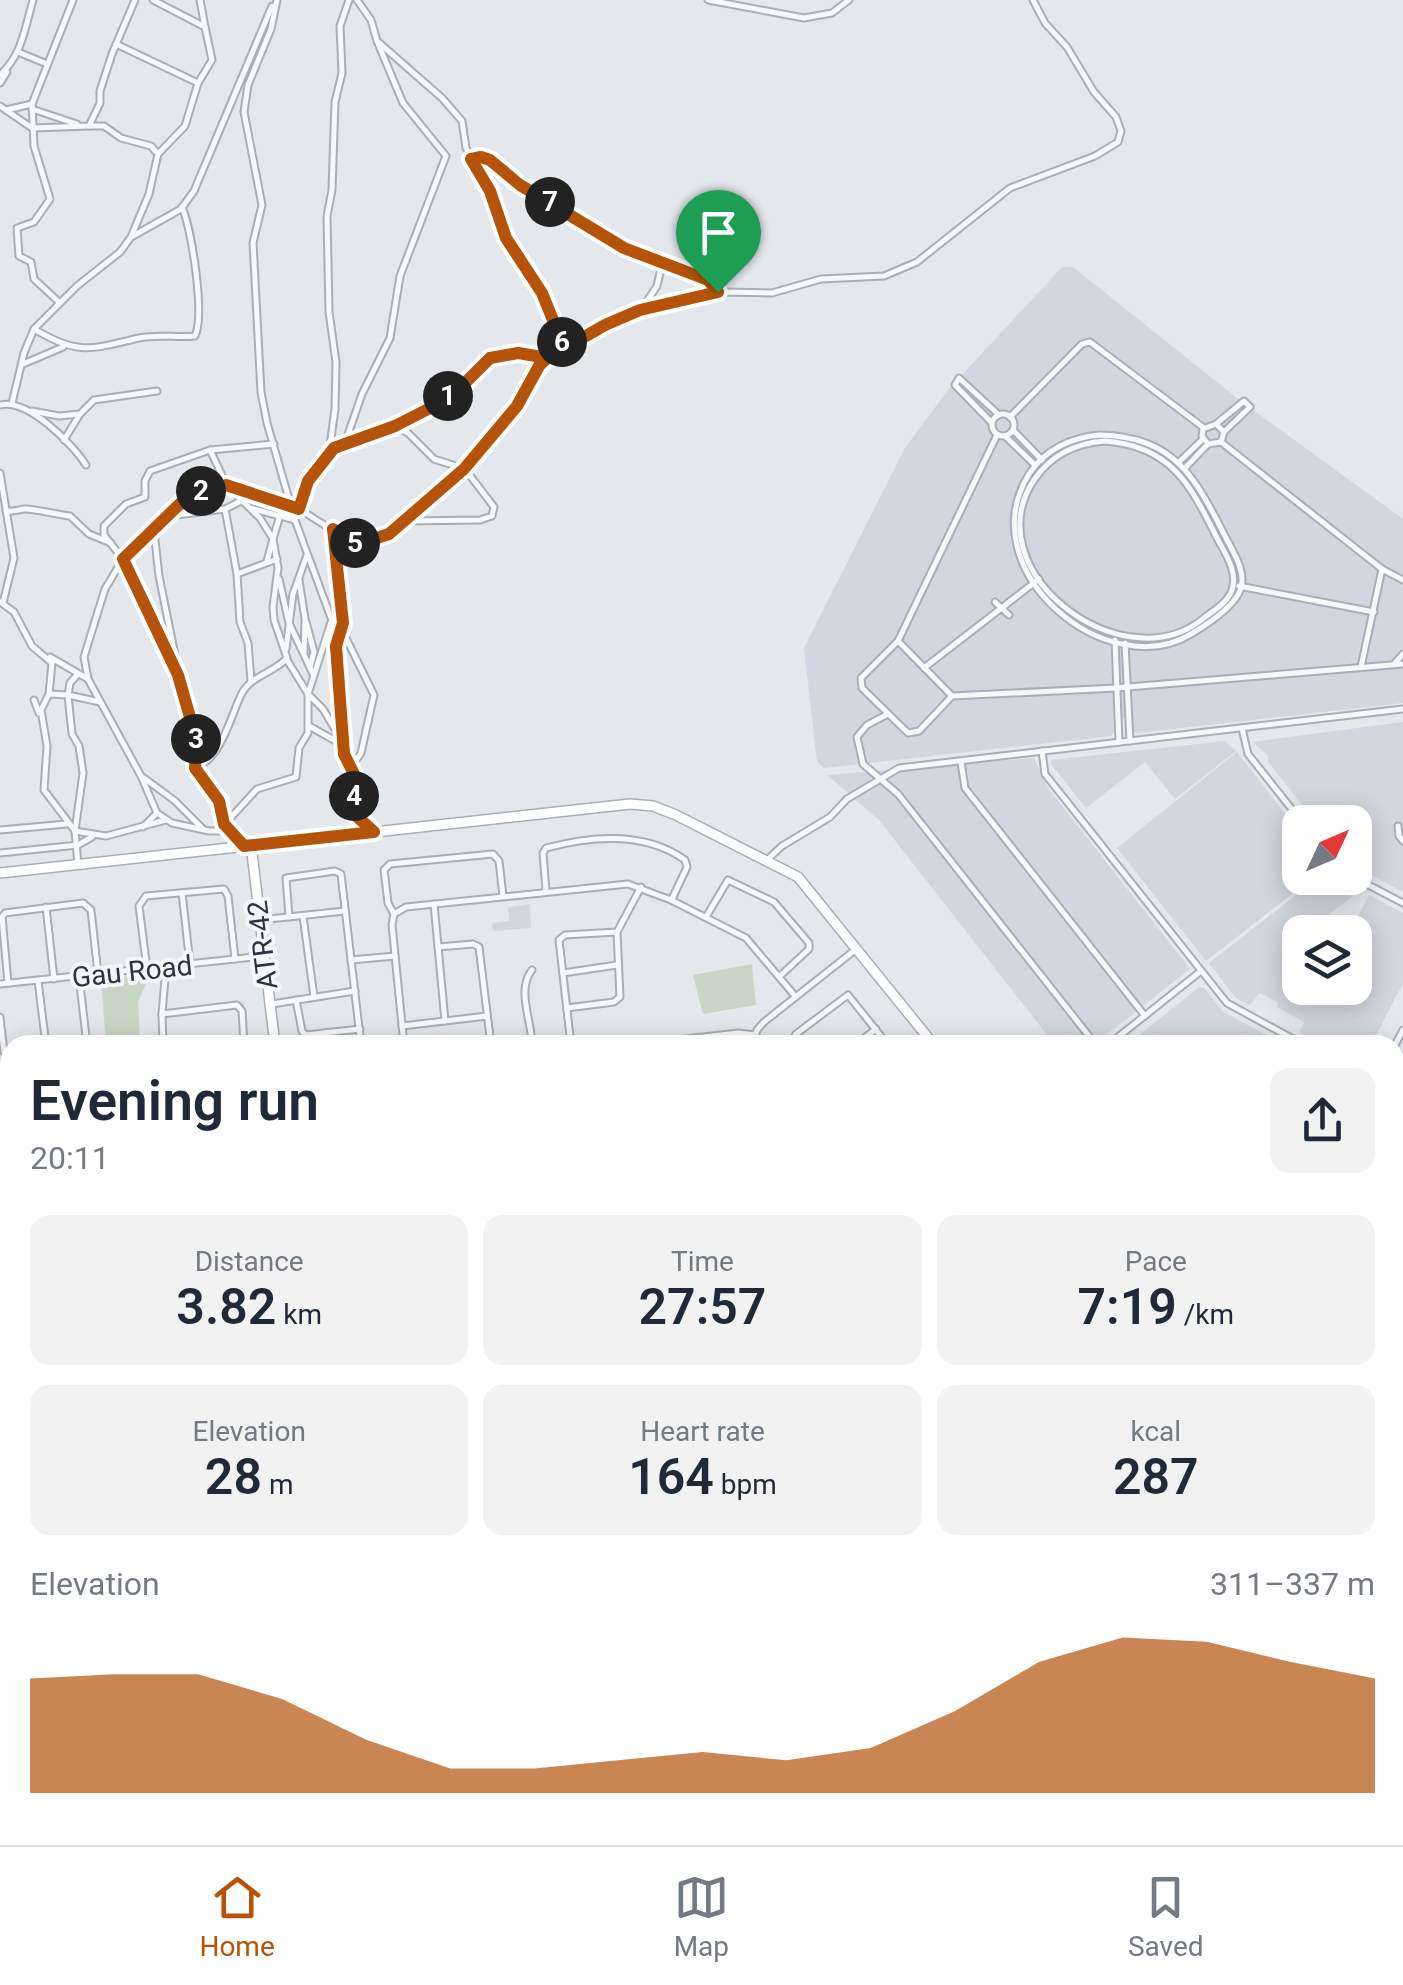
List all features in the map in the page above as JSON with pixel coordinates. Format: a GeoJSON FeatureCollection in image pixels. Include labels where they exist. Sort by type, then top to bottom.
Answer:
{"type":"FeatureCollection","features":[{"type":"Feature","properties":{"kind":"main road"},"geometry":{"type":"LineString","coordinates":[[0,873],[640,804],[676,815],[784,867],[810,889],[926,1035]]}},
{"type":"Feature","properties":{"kind":"main road","name":"ATR-42"},"geometry":{"type":"LineString","coordinates":[[248,846],[273,1035]]}},
{"type":"Feature","properties":{"kind":"street"},"geometry":{"type":"LineString","coordinates":[[0,83],[18,52],[33,0]]}},
{"type":"Feature","properties":{"kind":"street"},"geometry":{"type":"LineString","coordinates":[[60,303],[34,278],[31,262],[18,256],[16,238],[17,228],[34,222],[50,199],[32,128],[32,106],[73,0]]}},
{"type":"Feature","properties":{"kind":"street"},"geometry":{"type":"LineString","coordinates":[[90,126],[134,0]]}},
{"type":"Feature","properties":{"kind":"street"},"geometry":{"type":"LineString","coordinates":[[153,0],[205,27]]}},
{"type":"Feature","properties":{"kind":"street"},"geometry":{"type":"LineString","coordinates":[[12,403],[34,329],[131,238],[149,194],[158,154],[185,126],[198,83],[212,60],[200,0]]}},
{"type":"Feature","properties":{"kind":"street"},"geometry":{"type":"LineString","coordinates":[[263,0],[274,8]]}},
{"type":"Feature","properties":{"kind":"street"},"geometry":{"type":"LineString","coordinates":[[277,0],[248,86],[244,112],[262,206],[253,243],[261,392],[295,520],[332,618],[344,746]]}},
{"type":"Feature","properties":{"kind":"street"},"geometry":{"type":"LineString","coordinates":[[330,453],[336,362],[329,312],[327,216],[332,190],[335,102],[342,74],[340,26],[349,0]]}},
{"type":"Feature","properties":{"kind":"street"},"geometry":{"type":"LineString","coordinates":[[345,444],[362,394],[390,338],[400,276],[446,156],[403,103],[371,20],[357,0]]}},
{"type":"Feature","properties":{"kind":"street"},"geometry":{"type":"LineString","coordinates":[[708,0],[804,18],[832,13],[848,0]]}},
{"type":"Feature","properties":{"kind":"street"},"geometry":{"type":"LineString","coordinates":[[304,619],[314,652],[308,694],[309,726],[299,748],[296,777],[257,788],[226,828],[205,831],[166,820],[157,812],[88,678],[84,657],[105,590],[123,559],[191,493],[226,485],[299,509],[345,540],[367,543],[389,534],[464,469],[517,406],[539,366],[564,347],[640,310],[718,292],[772,293],[821,280],[884,276],[917,262],[1010,188],[1095,156],[1118,142],[1121,131],[1116,116],[1094,92],[1068,47],[1045,22],[1033,0]]}},
{"type":"Feature","properties":{"kind":"street"},"geometry":{"type":"LineString","coordinates":[[131,238],[182,208],[194,191],[274,8]]}},
{"type":"Feature","properties":{"kind":"street"},"geometry":{"type":"LineString","coordinates":[[377,41],[442,98],[462,121],[464,141],[490,191],[506,238],[542,293],[564,347]]}},
{"type":"Feature","properties":{"kind":"street"},"geometry":{"type":"LineString","coordinates":[[116,44],[198,83]]}},
{"type":"Feature","properties":{"kind":"street"},"geometry":{"type":"LineString","coordinates":[[18,52],[47,64]]}},
{"type":"Feature","properties":{"kind":"street"},"geometry":{"type":"LineString","coordinates":[[0,75],[10,65]]}},
{"type":"Feature","properties":{"kind":"street"},"geometry":{"type":"LineString","coordinates":[[3,108],[32,106],[81,126]]}},
{"type":"Feature","properties":{"kind":"street"},"geometry":{"type":"LineString","coordinates":[[3,108],[32,128],[104,126]]}},
{"type":"Feature","properties":{"kind":"street"},"geometry":{"type":"LineString","coordinates":[[97,112],[104,126],[121,138],[152,146],[167,145]]}},
{"type":"Feature","properties":{"kind":"street"},"geometry":{"type":"LineString","coordinates":[[152,146],[158,154]]}},
{"type":"Feature","properties":{"kind":"street"},"geometry":{"type":"LineString","coordinates":[[471,159],[490,160],[511,179],[624,248],[708,280],[718,292]]}},
{"type":"Feature","properties":{"kind":"street"},"geometry":{"type":"LineString","coordinates":[[34,329],[66,346],[94,350],[140,338],[195,336],[200,326],[198,290],[182,208]]}},
{"type":"Feature","properties":{"kind":"street"},"geometry":{"type":"LineString","coordinates":[[640,310],[657,286],[662,264]]}},
{"type":"Feature","properties":{"kind":"street"},"geometry":{"type":"LineString","coordinates":[[1010,417],[1082,344],[1090,342],[1204,428],[1205,442]]}},
{"type":"Feature","properties":{"kind":"street"},"geometry":{"type":"LineString","coordinates":[[20,367],[32,358],[66,346]]}},
{"type":"Feature","properties":{"kind":"street"},"geometry":{"type":"LineString","coordinates":[[299,509],[308,481],[330,453],[444,400],[484,362],[496,356],[518,353],[548,358]]}},
{"type":"Feature","properties":{"kind":"street"},"geometry":{"type":"LineString","coordinates":[[1010,417],[999,415],[958,378],[955,385],[1038,468]]}},
{"type":"Feature","properties":{"kind":"street"},"geometry":{"type":"LineString","coordinates":[[64,440],[94,400],[157,391]]}},
{"type":"Feature","properties":{"kind":"street"},"geometry":{"type":"LineString","coordinates":[[1204,428],[1216,424],[1242,402],[1248,402],[1250,407],[1224,432],[1221,442]]}},
{"type":"Feature","properties":{"kind":"street"},"geometry":{"type":"LineString","coordinates":[[0,405],[12,403],[59,416],[80,414]]}},
{"type":"Feature","properties":{"kind":"street"},"geometry":{"type":"LineString","coordinates":[[29,410],[86,465]]}},
{"type":"Feature","properties":{"kind":"street"},"geometry":{"type":"LineString","coordinates":[[992,423],[999,415]]}},
{"type":"Feature","properties":{"kind":"street"},"geometry":{"type":"LineString","coordinates":[[1010,417],[1013,430],[1044,461]]}},
{"type":"Feature","properties":{"kind":"street"},"geometry":{"type":"LineString","coordinates":[[1216,424],[1224,432]]}},
{"type":"Feature","properties":{"kind":"street"},"geometry":{"type":"LineString","coordinates":[[395,426],[408,432],[434,459],[464,469],[494,506],[492,516],[454,523],[401,523]]}},
{"type":"Feature","properties":{"kind":"street"},"geometry":{"type":"LineString","coordinates":[[1013,430],[1001,435],[898,641],[860,681],[862,688],[908,733],[915,733],[952,696],[1116,688],[1403,664]]}},
{"type":"Feature","properties":{"kind":"street"},"geometry":{"type":"LineString","coordinates":[[1100,434],[1141,440],[1179,468],[1198,484],[1235,556],[1242,586],[1228,606],[1184,638],[1160,645],[1116,637],[1066,618],[1032,585],[1021,564],[1013,528],[1019,494],[1044,461],[1068,442],[1100,434]]}},
{"type":"Feature","properties":{"kind":"street"},"geometry":{"type":"LineString","coordinates":[[1179,468],[1205,442],[1221,442],[1382,569],[1403,580]]}},
{"type":"Feature","properties":{"kind":"street"},"geometry":{"type":"LineString","coordinates":[[178,675],[123,559],[104,534],[104,526],[126,504],[145,497],[150,471],[210,450],[274,444]]}},
{"type":"Feature","properties":{"kind":"street"},"geometry":{"type":"LineString","coordinates":[[210,450],[226,485],[250,508],[273,539],[288,623],[312,670]]}},
{"type":"Feature","properties":{"kind":"street"},"geometry":{"type":"LineString","coordinates":[[1038,468],[1025,499],[1021,530],[1027,560],[1039,580],[1077,616],[1116,637]]}},
{"type":"Feature","properties":{"kind":"street"},"geometry":{"type":"LineString","coordinates":[[1126,639],[1176,634],[1224,603],[1234,586],[1228,559],[1179,468]]}},
{"type":"Feature","properties":{"kind":"street"},"geometry":{"type":"LineString","coordinates":[[0,473],[14,558],[2,602],[14,612],[32,646],[88,678]]}},
{"type":"Feature","properties":{"kind":"street"},"geometry":{"type":"LineString","coordinates":[[168,516],[225,509],[241,501]]}},
{"type":"Feature","properties":{"kind":"street"},"geometry":{"type":"LineString","coordinates":[[267,561],[283,503]]}},
{"type":"Feature","properties":{"kind":"street"},"geometry":{"type":"LineString","coordinates":[[6,511],[16,513],[26,508],[70,516],[89,534],[111,543]]}},
{"type":"Feature","properties":{"kind":"street"},"geometry":{"type":"LineString","coordinates":[[250,508],[295,520]]}},
{"type":"Feature","properties":{"kind":"street"},"geometry":{"type":"LineString","coordinates":[[225,509],[252,682]]}},
{"type":"Feature","properties":{"kind":"street"},"geometry":{"type":"LineString","coordinates":[[333,529],[342,630],[374,695],[361,753],[351,768]]}},
{"type":"Feature","properties":{"kind":"street"},"geometry":{"type":"LineString","coordinates":[[154,531],[178,675],[197,742],[195,768],[219,801],[226,828],[248,846]]}},
{"type":"Feature","properties":{"kind":"street"},"geometry":{"type":"LineString","coordinates":[[195,768],[212,756],[243,692],[287,658],[288,623],[298,576],[307,555]]}},
{"type":"Feature","properties":{"kind":"street"},"geometry":{"type":"LineString","coordinates":[[237,574],[277,559]]}},
{"type":"Feature","properties":{"kind":"street"},"geometry":{"type":"LineString","coordinates":[[278,568],[274,620],[287,658],[344,746],[356,787],[352,812],[374,832]]}},
{"type":"Feature","properties":{"kind":"street"},"geometry":{"type":"LineString","coordinates":[[1361,667],[1382,569]]}},
{"type":"Feature","properties":{"kind":"street"},"geometry":{"type":"LineString","coordinates":[[298,576],[304,656]]}},
{"type":"Feature","properties":{"kind":"street"},"geometry":{"type":"LineString","coordinates":[[924,668],[1039,580]]}},
{"type":"Feature","properties":{"kind":"street"},"geometry":{"type":"LineString","coordinates":[[1234,586],[1374,612]]}},
{"type":"Feature","properties":{"kind":"street"},"geometry":{"type":"LineString","coordinates":[[995,602],[1008,615]]}},
{"type":"Feature","properties":{"kind":"street"},"geometry":{"type":"LineString","coordinates":[[312,670],[327,642],[332,618]]}},
{"type":"Feature","properties":{"kind":"street"},"geometry":{"type":"LineString","coordinates":[[336,646],[342,630]]}},
{"type":"Feature","properties":{"kind":"street"},"geometry":{"type":"LineString","coordinates":[[1116,637],[1120,742]]}},
{"type":"Feature","properties":{"kind":"street"},"geometry":{"type":"LineString","coordinates":[[1126,639],[1130,741]]}},
{"type":"Feature","properties":{"kind":"street"},"geometry":{"type":"LineString","coordinates":[[898,641],[952,696]]}},
{"type":"Feature","properties":{"kind":"street"},"geometry":{"type":"LineString","coordinates":[[1392,665],[1403,654]]}},
{"type":"Feature","properties":{"kind":"street"},"geometry":{"type":"LineString","coordinates":[[40,716],[53,671],[48,656]]}},
{"type":"Feature","properties":{"kind":"street"},"geometry":{"type":"LineString","coordinates":[[78,674],[68,695],[72,734],[79,746],[83,773],[75,831],[78,864]]}},
{"type":"Feature","properties":{"kind":"street"},"geometry":{"type":"LineString","coordinates":[[49,694],[102,702]]}},
{"type":"Feature","properties":{"kind":"street"},"geometry":{"type":"LineString","coordinates":[[34,700],[47,746],[44,790],[75,831],[94,836],[121,834],[166,820]]}},
{"type":"Feature","properties":{"kind":"street"},"geometry":{"type":"LineString","coordinates":[[768,859],[834,814],[847,798],[899,768],[1403,709]]}},
{"type":"Feature","properties":{"kind":"street"},"geometry":{"type":"LineString","coordinates":[[888,714],[867,725],[856,739],[863,764],[898,794],[1088,1035]]}},
{"type":"Feature","properties":{"kind":"street"},"geometry":{"type":"LineString","coordinates":[[309,726],[344,746]]}},
{"type":"Feature","properties":{"kind":"street"},"geometry":{"type":"LineString","coordinates":[[1242,728],[1248,754],[1288,805]]}},
{"type":"Feature","properties":{"kind":"street"},"geometry":{"type":"LineString","coordinates":[[1042,751],[1045,774],[1230,1006],[1285,1035]]}},
{"type":"Feature","properties":{"kind":"street"},"geometry":{"type":"LineString","coordinates":[[961,761],[964,788],[1145,1016]]}},
{"type":"Feature","properties":{"kind":"street"},"geometry":{"type":"LineString","coordinates":[[141,776],[175,800],[205,831]]}},
{"type":"Feature","properties":{"kind":"street"},"geometry":{"type":"LineString","coordinates":[[143,827],[157,812]]}},
{"type":"Feature","properties":{"kind":"street"},"geometry":{"type":"LineString","coordinates":[[0,830],[70,824]]}},
{"type":"Feature","properties":{"kind":"street"},"geometry":{"type":"LineString","coordinates":[[1399,826],[1399,836],[1403,838]]}},
{"type":"Feature","properties":{"kind":"street"},"geometry":{"type":"LineString","coordinates":[[0,853],[78,845],[94,836]]}},
{"type":"Feature","properties":{"kind":"street"},"geometry":{"type":"LineString","coordinates":[[546,891],[546,848],[625,837],[642,840],[685,860],[687,867],[672,900]]}},
{"type":"Feature","properties":{"kind":"street"},"geometry":{"type":"LineString","coordinates":[[403,1035],[394,914],[388,903],[384,870],[390,864],[493,854],[499,860],[502,896]]}},
{"type":"Feature","properties":{"kind":"street"},"geometry":{"type":"LineString","coordinates":[[289,917],[286,878],[335,871],[343,878],[361,1035]]}},
{"type":"Feature","properties":{"kind":"street"},"geometry":{"type":"LineString","coordinates":[[706,917],[728,880],[774,902],[809,943],[808,949],[780,976]]}},
{"type":"Feature","properties":{"kind":"street"},"geometry":{"type":"LineString","coordinates":[[394,914],[406,907],[622,883],[672,900],[752,942],[795,996]]}},
{"type":"Feature","properties":{"kind":"street"},"geometry":{"type":"LineString","coordinates":[[567,1008],[618,999],[617,932],[641,887]]}},
{"type":"Feature","properties":{"kind":"street"},"geometry":{"type":"LineString","coordinates":[[1372,887],[1403,903]]}},
{"type":"Feature","properties":{"kind":"street"},"geometry":{"type":"LineString","coordinates":[[146,969],[141,900],[146,896],[226,891],[235,959]]}},
{"type":"Feature","properties":{"kind":"street"},"geometry":{"type":"LineString","coordinates":[[182,892],[190,964]]}},
{"type":"Feature","properties":{"kind":"street"},"geometry":{"type":"LineString","coordinates":[[4,984],[2,917],[9,911],[83,903],[88,906],[98,974]]}},
{"type":"Feature","properties":{"kind":"street"},"geometry":{"type":"LineString","coordinates":[[434,904],[444,1021]]}},
{"type":"Feature","properties":{"kind":"street"},"geometry":{"type":"LineString","coordinates":[[46,907],[54,979]]}},
{"type":"Feature","properties":{"kind":"street"},"geometry":{"type":"LineString","coordinates":[[259,920],[345,911]]}},
{"type":"Feature","properties":{"kind":"street"},"geometry":{"type":"LineString","coordinates":[[303,916],[314,997]]}},
{"type":"Feature","properties":{"kind":"street"},"geometry":{"type":"LineString","coordinates":[[570,1035],[560,938],[617,932]]}},
{"type":"Feature","properties":{"kind":"street"},"geometry":{"type":"LineString","coordinates":[[438,947],[479,947],[489,1035]]}},
{"type":"Feature","properties":{"kind":"street"},"geometry":{"type":"LineString","coordinates":[[731,1035],[755,1035],[764,1022],[857,948]]}},
{"type":"Feature","properties":{"kind":"street","name":"Gau Road"},"geometry":{"type":"LineString","coordinates":[[4,984],[263,956]]}},
{"type":"Feature","properties":{"kind":"street"},"geometry":{"type":"LineString","coordinates":[[352,960],[396,956]]}},
{"type":"Feature","properties":{"kind":"street"},"geometry":{"type":"LineString","coordinates":[[563,973],[617,965]]}},
{"type":"Feature","properties":{"kind":"street"},"geometry":{"type":"LineString","coordinates":[[163,1035],[166,968]]}},
{"type":"Feature","properties":{"kind":"street"},"geometry":{"type":"LineString","coordinates":[[531,1035],[525,988],[532,970]]}},
{"type":"Feature","properties":{"kind":"street"},"geometry":{"type":"LineString","coordinates":[[1121,1035],[1201,971]]}},
{"type":"Feature","properties":{"kind":"street"},"geometry":{"type":"LineString","coordinates":[[79,976],[86,1035]]}},
{"type":"Feature","properties":{"kind":"street"},"geometry":{"type":"LineString","coordinates":[[38,981],[45,1035]]}},
{"type":"Feature","properties":{"kind":"street"},"geometry":{"type":"LineString","coordinates":[[269,1004],[356,991]]}},
{"type":"Feature","properties":{"kind":"street"},"geometry":{"type":"LineString","coordinates":[[165,993],[181,1011]]}},
{"type":"Feature","properties":{"kind":"street"},"geometry":{"type":"LineString","coordinates":[[795,1035],[845,996],[850,996],[880,1035]]}},
{"type":"Feature","properties":{"kind":"street"},"geometry":{"type":"LineString","coordinates":[[296,1000],[305,1035]]}},
{"type":"Feature","properties":{"kind":"street"},"geometry":{"type":"LineString","coordinates":[[162,1014],[237,1005],[242,1012],[244,1035]]}},
{"type":"Feature","properties":{"kind":"street"},"geometry":{"type":"LineString","coordinates":[[402,1026],[487,1016]]}},
{"type":"Feature","properties":{"kind":"street"},"geometry":{"type":"LineString","coordinates":[[314,1035],[360,1029]]}},
{"type":"Feature","properties":{"kind":"street"},"geometry":{"type":"LineString","coordinates":[[868,1035],[876,1029]]}},
{"type":"Feature","properties":{"kind":"shaded area"},"geometry":{"type":"Polygon","coordinates":[[[1062,267],[1073,267],[1242,402],[1403,519],[1403,703],[1137,733],[1131,718],[1113,719],[1111,736],[824,768],[817,762],[804,648],[905,448],[948,390],[1062,267]]]}},
{"type":"Feature","properties":{"kind":"shaded area"},"geometry":{"type":"Polygon","coordinates":[[[1403,722],[1403,892],[1372,875],[1372,805],[1302,805],[1268,762],[1268,755],[1252,742],[1403,722]]]}},
{"type":"Feature","properties":{"kind":"shaded area"},"geometry":{"type":"Polygon","coordinates":[[[1225,741],[1236,751],[1175,799],[1145,762],[1086,808],[1051,764],[1052,760],[1225,741]]]}},
{"type":"Feature","properties":{"kind":"shaded area"},"geometry":{"type":"Polygon","coordinates":[[[1237,752],[1282,810],[1282,895],[1291,895],[1206,961],[1117,848],[1237,752]]]}},
{"type":"Feature","properties":{"kind":"shaded area"},"geometry":{"type":"Polygon","coordinates":[[[1034,758],[1048,788],[1190,969],[1106,1035],[1047,1035],[879,820],[827,775],[1034,758]]]}},
{"type":"Feature","properties":{"kind":"shaded area"},"geometry":{"type":"Polygon","coordinates":[[[1296,895],[1350,895],[1328,915],[1282,915],[1282,1005],[1372,1005],[1372,915],[1359,915],[1369,895],[1403,913],[1403,983],[1376,1035],[1305,1035],[1299,1032],[1304,1022],[1277,1007],[1278,1002],[1260,993],[1250,1005],[1236,998],[1209,963],[1296,895]]]}},
{"type":"Feature","properties":{"kind":"shaded area"},"geometry":{"type":"Polygon","coordinates":[[[530,904],[531,928],[493,931],[492,923],[509,921],[508,907],[530,904]]]}},
{"type":"Feature","properties":{"kind":"shaded area"},"geometry":{"type":"Polygon","coordinates":[[[1199,987],[1223,1012],[1267,1035],[1139,1035],[1199,987]]]}},
{"type":"Feature","properties":{"kind":"green space"},"geometry":{"type":"Polygon","coordinates":[[[752,964],[756,1005],[703,1014],[693,975],[752,964]]]}},
{"type":"Feature","properties":{"kind":"green space"},"geometry":{"type":"Polygon","coordinates":[[[150,974],[138,1002],[140,1035],[105,1035],[101,979],[150,974]]]}},
{"type":"Feature","properties":{"kind":"route"},"geometry":{"type":"LineString","coordinates":[[718,292],[640,310],[605,325],[564,347],[548,358],[518,353],[496,356],[434,406],[395,426],[334,448],[308,481],[299,509],[226,485],[191,493],[123,559],[178,675],[197,742],[195,768],[219,801],[228,831],[244,846],[374,832],[352,812],[356,787],[344,754],[336,646],[343,623],[333,529],[345,540],[359,544],[389,534],[464,469],[517,406],[539,366],[564,347],[542,293],[506,238],[490,191],[471,159],[490,160],[520,185],[624,248],[708,280],[718,292]]}}]}
